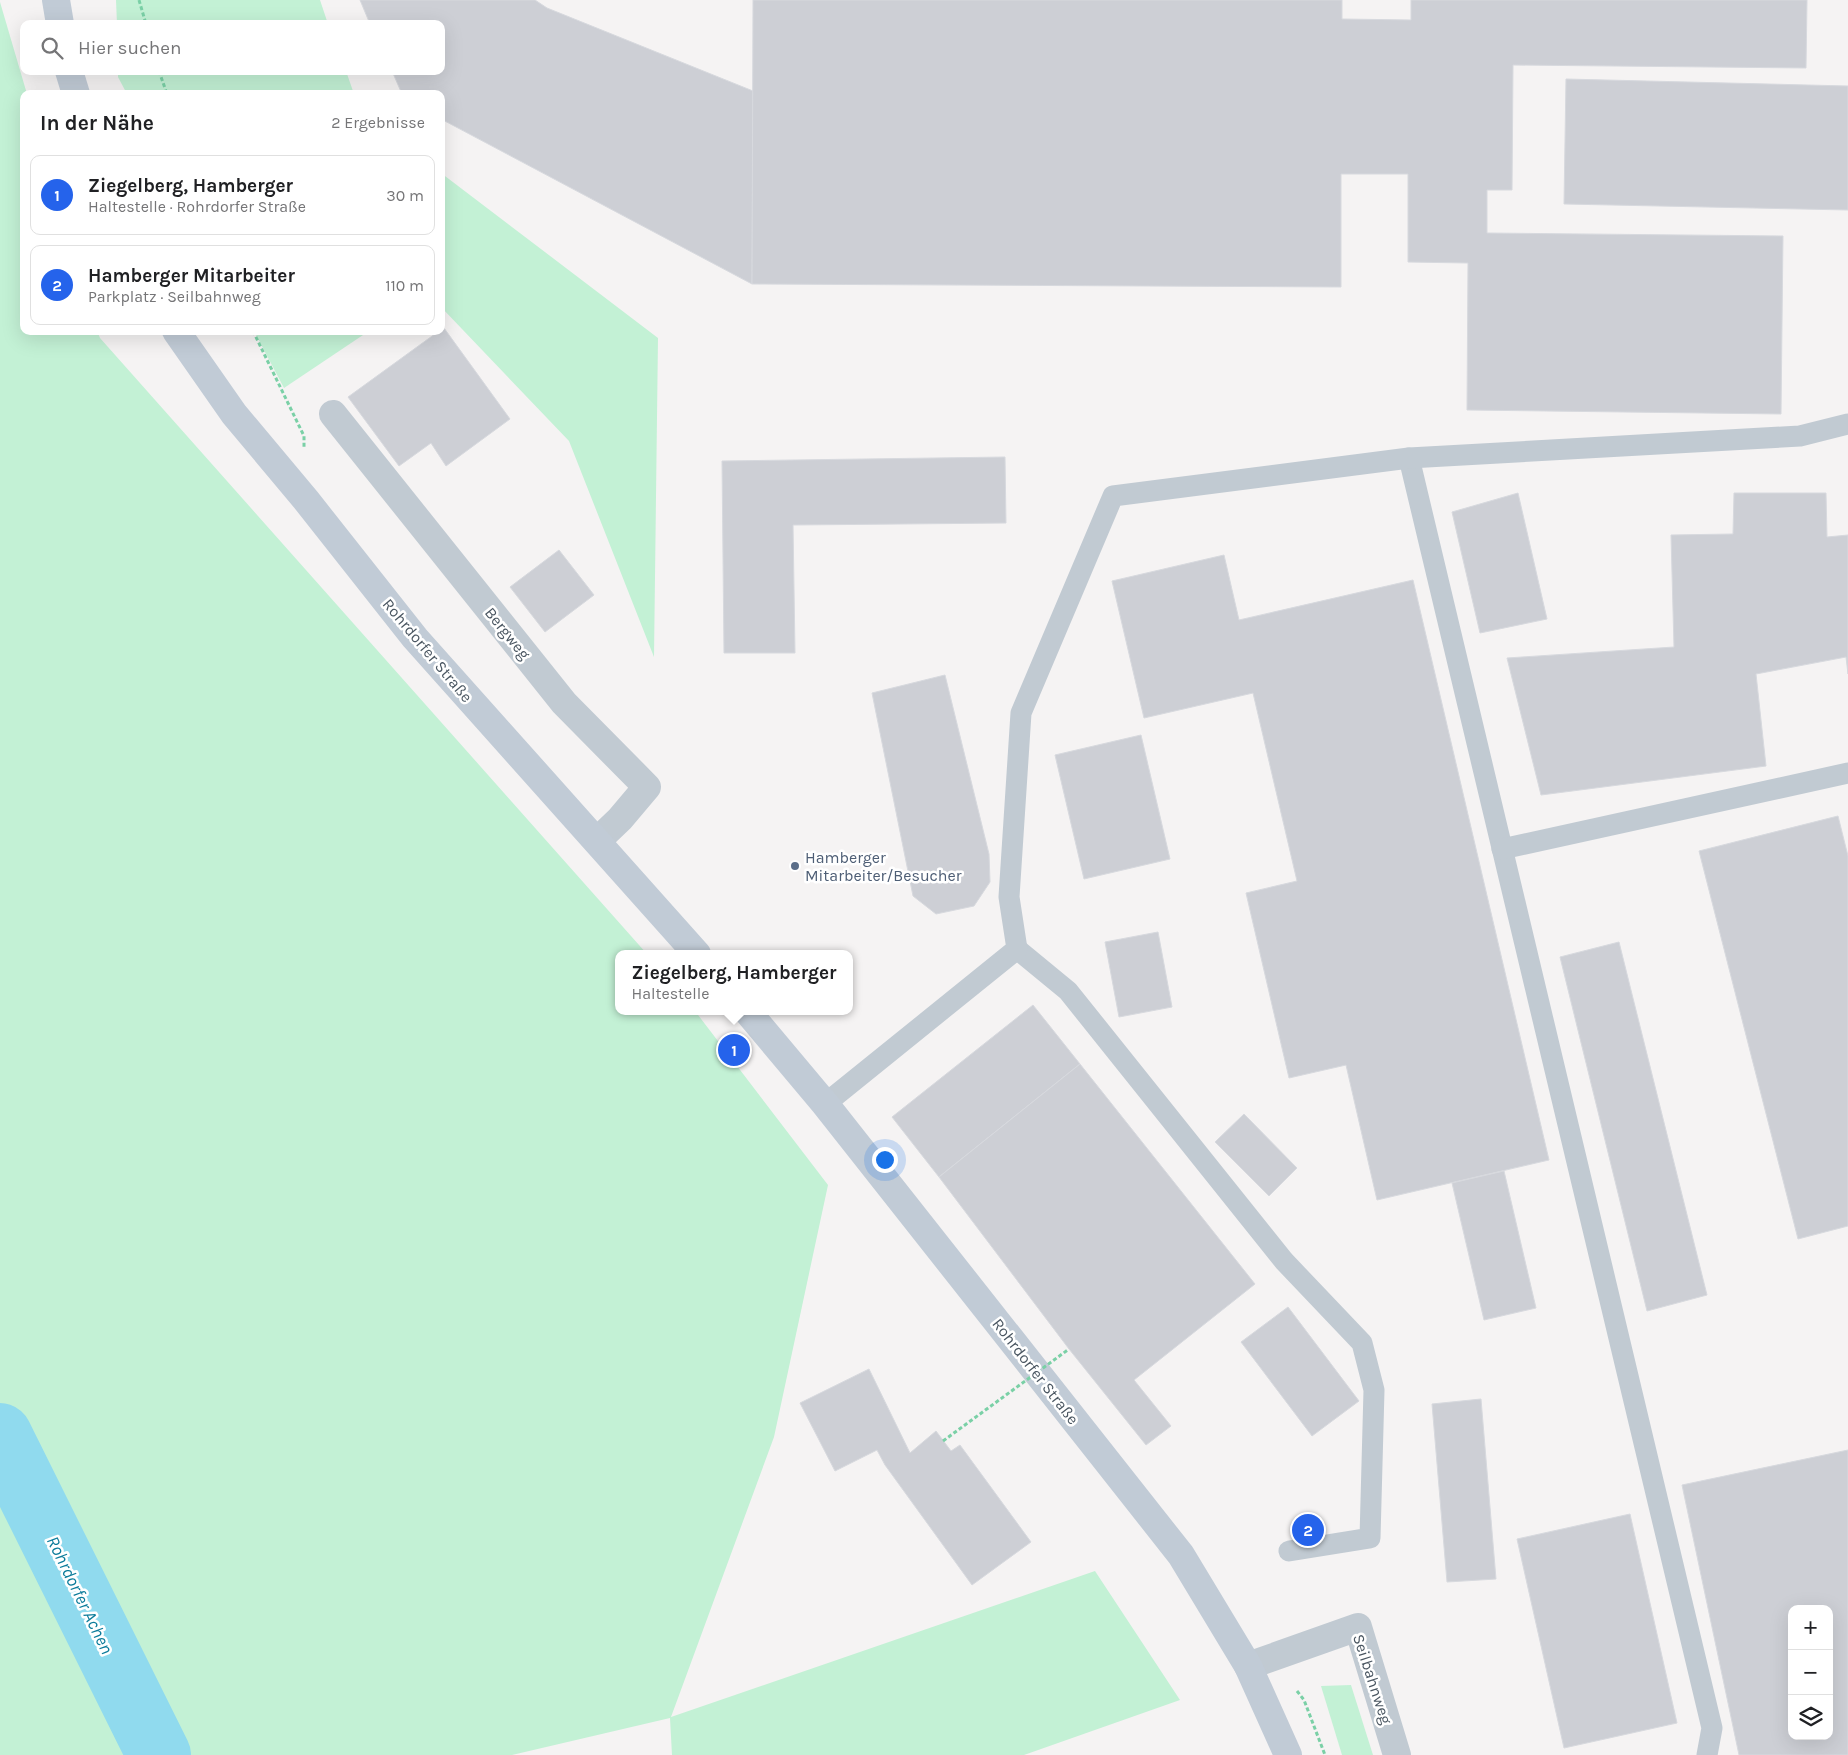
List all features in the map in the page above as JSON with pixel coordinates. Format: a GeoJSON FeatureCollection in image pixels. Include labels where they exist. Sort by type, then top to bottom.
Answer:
{"type":"FeatureCollection","features":[{"type":"Feature","properties":{"kind":"main road"},"geometry":{"type":"LineString","coordinates":[[56,0],[59,20]]}},
{"type":"Feature","properties":{"kind":"main road"},"geometry":{"type":"LineString","coordinates":[[70,75],[75,90]]}},
{"type":"Feature","properties":{"kind":"main road","name":"Rohrdorfer Straße"},"geometry":{"type":"LineString","coordinates":[[179,335],[234,414],[306,500],[415,638],[693,950]]}},
{"type":"Feature","properties":{"kind":"main road","name":"Rohrdorfer Straße"},"geometry":{"type":"LineString","coordinates":[[750,1015],[825,1104],[1181,1555],[1248,1666],[1288,1755]]}},
{"type":"Feature","properties":{"kind":"street","name":"Bergweg"},"geometry":{"type":"LineString","coordinates":[[333,414],[564,703],[647,788],[620,819],[597,841]]}},
{"type":"Feature","properties":{"kind":"street","name":"Seilbahnweg"},"geometry":{"type":"LineString","coordinates":[[1248,1666],[1358,1627],[1397,1755]]}},
{"type":"Feature","properties":{"kind":"lane"},"geometry":{"type":"LineString","coordinates":[[1289,1551],[1370,1538],[1374,1390],[1362,1343],[1284,1260],[1068,991],[1016,949],[1009,897],[1021,713],[1113,496],[1409,458],[1800,436],[1848,424]]}},
{"type":"Feature","properties":{"kind":"lane"},"geometry":{"type":"LineString","coordinates":[[1409,458],[1712,1728],[1707,1755]]}},
{"type":"Feature","properties":{"kind":"lane"},"geometry":{"type":"LineString","coordinates":[[1502,849],[1848,774]]}},
{"type":"Feature","properties":{"kind":"lane"},"geometry":{"type":"LineString","coordinates":[[825,1104],[1016,949]]}},
{"type":"Feature","properties":{"kind":"path"},"geometry":{"type":"LineString","coordinates":[[139,0],[145,20]]}},
{"type":"Feature","properties":{"kind":"path"},"geometry":{"type":"LineString","coordinates":[[160,75],[166,90]]}},
{"type":"Feature","properties":{"kind":"path"},"geometry":{"type":"LineString","coordinates":[[256,335],[304,436],[306,500]]}},
{"type":"Feature","properties":{"kind":"path"},"geometry":{"type":"LineString","coordinates":[[943,1441],[1069,1349]]}},
{"type":"Feature","properties":{"kind":"green space"},"geometry":{"type":"Polygon","coordinates":[[[116,0],[320,0],[327,20],[117,20],[116,0]]]}},
{"type":"Feature","properties":{"kind":"green space"},"geometry":{"type":"Polygon","coordinates":[[[0,2],[26,90],[20,90],[20,335],[99,335],[643,950],[615,950],[615,1015],[698,1015],[828,1185],[774,1437],[671,1717],[1095,1571],[1180,1700],[1024,1755],[672,1755],[670,1718],[512,1755],[0,1755],[0,2]]]}},
{"type":"Feature","properties":{"kind":"green space"},"geometry":{"type":"Polygon","coordinates":[[[118,75],[347,75],[353,90],[125,90],[118,75]]]}},
{"type":"Feature","properties":{"kind":"green space"},"geometry":{"type":"Polygon","coordinates":[[[445,176],[658,338],[654,657],[569,441],[445,311],[445,176]]]}},
{"type":"Feature","properties":{"kind":"green space"},"geometry":{"type":"Polygon","coordinates":[[[256,335],[363,335],[284,388],[256,335]]]}},
{"type":"Feature","properties":{"kind":"green space"},"geometry":{"type":"Polygon","coordinates":[[[1351,1685],[1373,1755],[1342,1755],[1321,1686],[1351,1685]]]}},
{"type":"Feature","properties":{"kind":"building"},"geometry":{"type":"Polygon","coordinates":[[[360,0],[535,0],[547,8],[753,91],[752,284],[445,121],[445,90],[400,90],[394,75],[445,75],[445,20],[368,20],[360,0]]]}},
{"type":"Feature","properties":{"kind":"building"},"geometry":{"type":"Polygon","coordinates":[[[753,0],[1342,0],[1342,19],[1411,20],[1411,0],[1807,0],[1806,68],[1513,65],[1512,190],[1487,190],[1487,233],[1783,236],[1781,414],[1467,410],[1468,263],[1408,262],[1408,174],[1341,174],[1341,287],[752,284],[753,0]]]}},
{"type":"Feature","properties":{"kind":"building"},"geometry":{"type":"Polygon","coordinates":[[[1566,79],[1848,86],[1848,210],[1564,204],[1566,79]]]}},
{"type":"Feature","properties":{"kind":"building"},"geometry":{"type":"Polygon","coordinates":[[[445,329],[510,419],[446,466],[431,443],[399,466],[348,397],[433,335],[445,335],[445,329]]]}},
{"type":"Feature","properties":{"kind":"building"},"geometry":{"type":"Polygon","coordinates":[[[1005,457],[1006,523],[793,525],[795,653],[724,653],[722,461],[1005,457]]]}},
{"type":"Feature","properties":{"kind":"building"},"geometry":{"type":"Polygon","coordinates":[[[1518,493],[1547,619],[1480,633],[1452,512],[1518,493]]]}},
{"type":"Feature","properties":{"kind":"building"},"geometry":{"type":"Polygon","coordinates":[[[1734,493],[1826,493],[1827,537],[1848,535],[1848,674],[1846,657],[1756,674],[1766,766],[1541,795],[1507,658],[1674,647],[1671,535],[1733,534],[1734,493]]]}},
{"type":"Feature","properties":{"kind":"building"},"geometry":{"type":"Polygon","coordinates":[[[559,550],[594,595],[545,632],[510,587],[559,550]]]}},
{"type":"Feature","properties":{"kind":"building"},"geometry":{"type":"Polygon","coordinates":[[[1224,555],[1239,620],[1413,580],[1549,1160],[1377,1200],[1346,1065],[1289,1078],[1246,893],[1297,881],[1253,693],[1144,718],[1112,581],[1224,555]]]}},
{"type":"Feature","properties":{"kind":"building"},"geometry":{"type":"Polygon","coordinates":[[[945,675],[989,854],[990,882],[974,906],[936,914],[913,896],[872,693],[945,675]]]}},
{"type":"Feature","properties":{"kind":"building"},"geometry":{"type":"Polygon","coordinates":[[[1141,735],[1170,859],[1084,879],[1055,755],[1141,735]]]}},
{"type":"Feature","properties":{"kind":"building"},"geometry":{"type":"Polygon","coordinates":[[[1838,816],[1848,856],[1848,1226],[1798,1239],[1699,851],[1838,816]]]}},
{"type":"Feature","properties":{"kind":"building"},"geometry":{"type":"Polygon","coordinates":[[[1158,932],[1172,1007],[1119,1017],[1105,942],[1158,932]]]}},
{"type":"Feature","properties":{"kind":"building"},"geometry":{"type":"Polygon","coordinates":[[[1619,942],[1707,1295],[1647,1311],[1560,957],[1619,942]]]}},
{"type":"Feature","properties":{"kind":"building"},"geometry":{"type":"Polygon","coordinates":[[[1033,1005],[1080,1064],[939,1177],[892,1117],[1033,1005]]]}},
{"type":"Feature","properties":{"kind":"building"},"geometry":{"type":"Polygon","coordinates":[[[1080,1064],[1255,1284],[1134,1380],[1171,1426],[1146,1445],[1069,1349],[939,1177],[1080,1064]]]}},
{"type":"Feature","properties":{"kind":"building"},"geometry":{"type":"Polygon","coordinates":[[[1244,1114],[1297,1168],[1269,1196],[1215,1142],[1244,1114]]]}},
{"type":"Feature","properties":{"kind":"building"},"geometry":{"type":"Polygon","coordinates":[[[1504,1171],[1536,1308],[1484,1320],[1452,1183],[1504,1171]]]}},
{"type":"Feature","properties":{"kind":"building"},"geometry":{"type":"Polygon","coordinates":[[[1288,1307],[1359,1401],[1312,1436],[1241,1342],[1288,1307]]]}},
{"type":"Feature","properties":{"kind":"building"},"geometry":{"type":"Polygon","coordinates":[[[869,1369],[910,1453],[936,1431],[951,1451],[960,1445],[1031,1542],[972,1585],[885,1465],[877,1450],[835,1471],[800,1403],[869,1369]]]}},
{"type":"Feature","properties":{"kind":"building"},"geometry":{"type":"Polygon","coordinates":[[[1481,1399],[1496,1579],[1447,1582],[1432,1404],[1481,1399]]]}},
{"type":"Feature","properties":{"kind":"building"},"geometry":{"type":"Polygon","coordinates":[[[1848,1450],[1848,1755],[1739,1755],[1682,1485],[1848,1450]]]}},
{"type":"Feature","properties":{"kind":"building"},"geometry":{"type":"Polygon","coordinates":[[[1630,1514],[1677,1723],[1564,1748],[1517,1539],[1630,1514]]]}},
{"type":"Feature","properties":{"kind":"waterway","name":"Rohrdorfer Achen"},"geometry":{"type":"LineString","coordinates":[[0,1435],[159,1755]]}},
{"type":"Feature","properties":{"kind":"place","name":"Hamberger Mitarbeiter/Besucher"},"geometry":{"type":"Point","coordinates":[795,866]}},
{"type":"Feature","properties":{"kind":"place","name":"Ziegelberg, Hamberger"},"geometry":{"type":"Point","coordinates":[734,1050]}},
{"type":"Feature","properties":{"kind":"place","name":"Hamberger Mitarbeiter"},"geometry":{"type":"Point","coordinates":[1308,1530]}}]}
